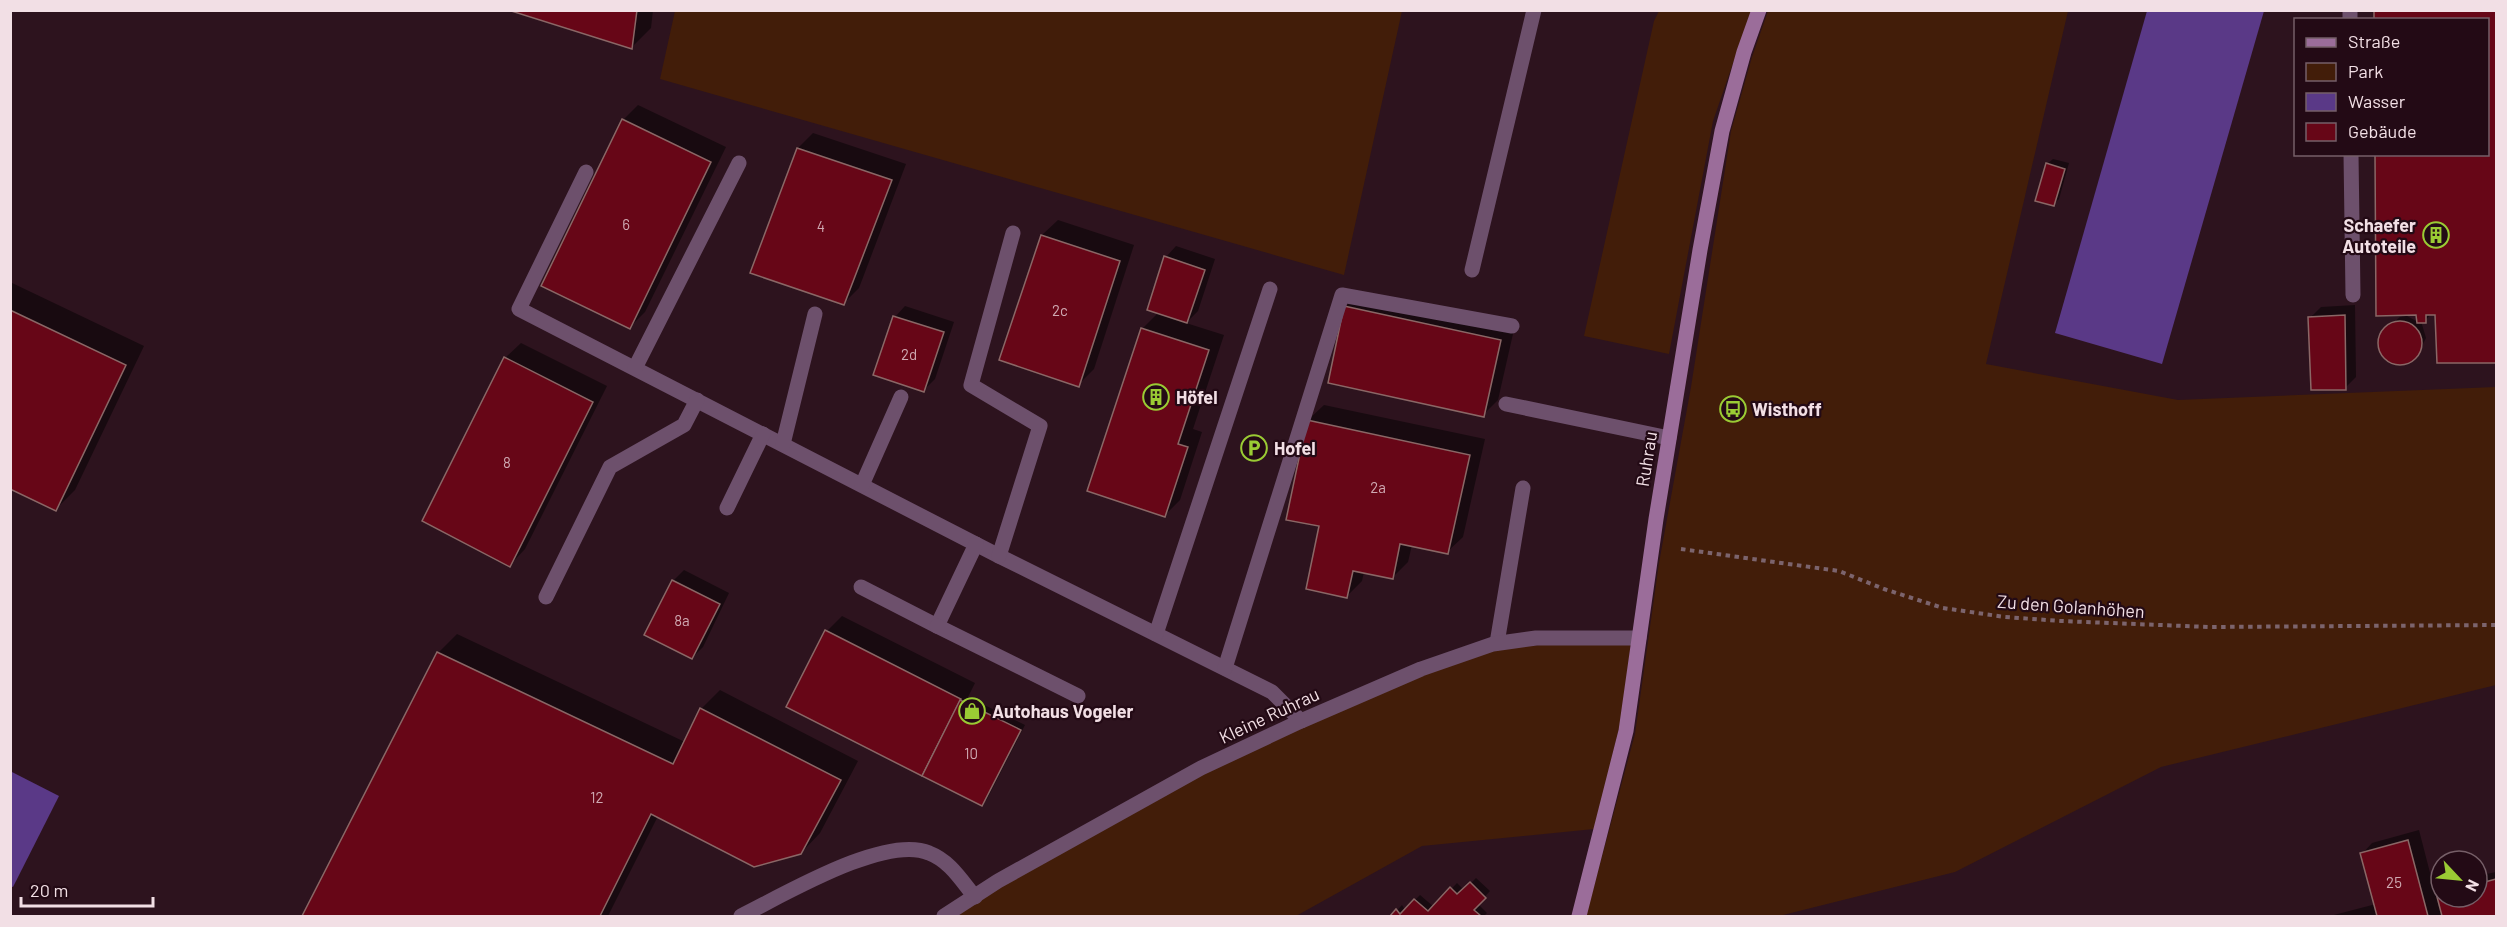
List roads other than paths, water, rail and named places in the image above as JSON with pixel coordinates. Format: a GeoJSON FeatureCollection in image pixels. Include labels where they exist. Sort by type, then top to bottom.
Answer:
{"type":"FeatureCollection","features":[{"type":"Feature","properties":{"kind":"street"},"geometry":{"type":"LineString","coordinates":[[1472,270],[1534,10]]}},
{"type":"Feature","properties":{"kind":"street","name":"Ruhrau"},"geometry":{"type":"LineString","coordinates":[[1579,916],[1626,731],[1669,438],[1722,131],[1744,52],[1759,10]]}},
{"type":"Feature","properties":{"kind":"street"},"geometry":{"type":"LineString","coordinates":[[2351,156],[2353,295]]}},
{"type":"Feature","properties":{"kind":"street"},"geometry":{"type":"LineString","coordinates":[[635,368],[739,164]]}},
{"type":"Feature","properties":{"kind":"street"},"geometry":{"type":"LineString","coordinates":[[586,172],[519,309],[999,556],[1272,692],[1301,721]]}},
{"type":"Feature","properties":{"kind":"street"},"geometry":{"type":"LineString","coordinates":[[999,556],[1040,426],[971,385],[1013,233]]}},
{"type":"Feature","properties":{"kind":"street"},"geometry":{"type":"LineString","coordinates":[[1156,634],[1270,290]]}},
{"type":"Feature","properties":{"kind":"street"},"geometry":{"type":"LineString","coordinates":[[1225,668],[1342,294],[1512,326]]}},
{"type":"Feature","properties":{"kind":"street"},"geometry":{"type":"LineString","coordinates":[[783,444],[815,314]]}},
{"type":"Feature","properties":{"kind":"street"},"geometry":{"type":"LineString","coordinates":[[862,485],[901,397]]}},
{"type":"Feature","properties":{"kind":"street"},"geometry":{"type":"LineString","coordinates":[[546,597],[610,467],[684,424],[697,400]]}},
{"type":"Feature","properties":{"kind":"street"},"geometry":{"type":"LineString","coordinates":[[1506,404],[1669,438]]}},
{"type":"Feature","properties":{"kind":"street"},"geometry":{"type":"LineString","coordinates":[[727,508],[763,434]]}},
{"type":"Feature","properties":{"kind":"street"},"geometry":{"type":"LineString","coordinates":[[1497,643],[1523,488]]}},
{"type":"Feature","properties":{"kind":"street"},"geometry":{"type":"LineString","coordinates":[[937,626],[976,544]]}},
{"type":"Feature","properties":{"kind":"street"},"geometry":{"type":"LineString","coordinates":[[861,587],[1078,696]]}},
{"type":"Feature","properties":{"kind":"street","name":"Kleine Ruhrau"},"geometry":{"type":"LineString","coordinates":[[944,916],[998,881],[1201,768],[1301,721],[1421,669],[1497,643],[1536,638],[1639,638]]}},
{"type":"Feature","properties":{"kind":"street"},"geometry":{"type":"LineString","coordinates":[[741,916],[854,860],[900,850],[927,851],[940,858],[951,867],[975,897]]}},
{"type":"Feature","properties":{"kind":"water"},"geometry":{"type":"Polygon","coordinates":[[[2147,11],[2264,11],[2162,364],[2055,333],[2147,11]]]}},
{"type":"Feature","properties":{"kind":"water"},"geometry":{"type":"Polygon","coordinates":[[[10,771],[59,796],[13,887],[10,886],[10,771]]]}},
{"type":"Feature","properties":{"kind":"place","name":"Schaefer Autoteile"},"geometry":{"type":"Point","coordinates":[2436,235]}},
{"type":"Feature","properties":{"kind":"place","name":"Höfel"},"geometry":{"type":"Point","coordinates":[1156,397]}},
{"type":"Feature","properties":{"kind":"place","name":"Wisthoff"},"geometry":{"type":"Point","coordinates":[1733,409]}},
{"type":"Feature","properties":{"kind":"place","name":"Hofel"},"geometry":{"type":"Point","coordinates":[1254,448]}},
{"type":"Feature","properties":{"kind":"place","name":"Autohaus Vogeler"},"geometry":{"type":"Point","coordinates":[972,711]}}]}
